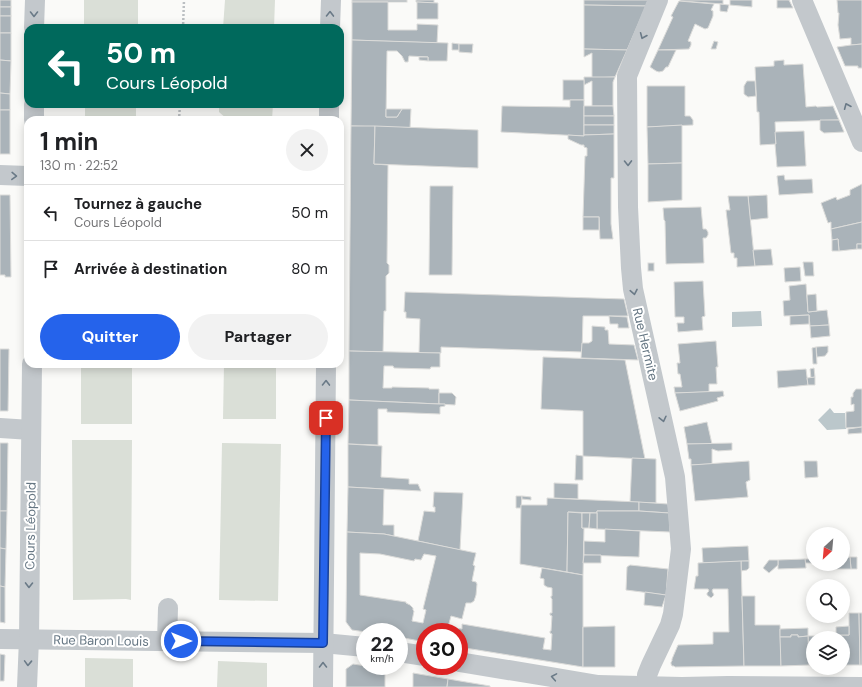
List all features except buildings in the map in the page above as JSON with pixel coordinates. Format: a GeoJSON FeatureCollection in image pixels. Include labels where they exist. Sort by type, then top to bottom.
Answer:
{"type":"FeatureCollection","features":[{"type":"Feature","properties":{"kind":"street"},"geometry":{"type":"LineString","coordinates":[[34,0],[34,24]]}},
{"type":"Feature","properties":{"kind":"street"},"geometry":{"type":"LineString","coordinates":[[330,24],[331,0]]}},
{"type":"Feature","properties":{"kind":"street","name":"Rue Hermite"},"geometry":{"type":"LineString","coordinates":[[657,687],[647,675],[670,625],[673,614],[681,549],[675,477],[633,289],[631,273],[628,207],[627,76],[658,0]]}},
{"type":"Feature","properties":{"kind":"street"},"geometry":{"type":"LineString","coordinates":[[802,0],[862,142]]}},
{"type":"Feature","properties":{"kind":"street"},"geometry":{"type":"LineString","coordinates":[[0,175],[24,176]]}},
{"type":"Feature","properties":{"kind":"street","name":"Cours Léopold"},"geometry":{"type":"LineString","coordinates":[[27,687],[29,639],[32,368]]}},
{"type":"Feature","properties":{"kind":"street"},"geometry":{"type":"LineString","coordinates":[[323,687],[326,368]]}},
{"type":"Feature","properties":{"kind":"street"},"geometry":{"type":"LineString","coordinates":[[0,428],[31,430]]}},
{"type":"Feature","properties":{"kind":"street"},"geometry":{"type":"LineString","coordinates":[[167,641],[168,608]]}},
{"type":"Feature","properties":{"kind":"street","name":"Rue Baron Louis"},"geometry":{"type":"LineString","coordinates":[[0,639],[323,643],[356,646]]}},
{"type":"Feature","properties":{"kind":"street"},"geometry":{"type":"LineString","coordinates":[[468,663],[598,685],[657,687],[862,687]]}},
{"type":"Feature","properties":{"kind":"path"},"geometry":{"type":"LineString","coordinates":[[183,24],[184,0]]}},
{"type":"Feature","properties":{"kind":"shaded area"},"geometry":{"type":"Polygon","coordinates":[[[84,0],[138,0],[138,24],[84,24],[84,0]]]}},
{"type":"Feature","properties":{"kind":"shaded area"},"geometry":{"type":"Polygon","coordinates":[[[225,0],[275,0],[274,24],[223,24],[225,0]]]}},
{"type":"Feature","properties":{"kind":"shaded area"},"geometry":{"type":"Polygon","coordinates":[[[85,108],[136,108],[136,116],[85,116],[85,108]]]}},
{"type":"Feature","properties":{"kind":"shaded area"},"geometry":{"type":"Polygon","coordinates":[[[219,108],[273,108],[272,116],[224,116],[219,112],[219,108]]]}},
{"type":"Feature","properties":{"kind":"shaded area"},"geometry":{"type":"Polygon","coordinates":[[[761,311],[762,326],[732,327],[732,312],[761,311]]]}},
{"type":"Feature","properties":{"kind":"shaded area"},"geometry":{"type":"Polygon","coordinates":[[[81,368],[132,368],[132,424],[81,424],[81,368]]]}},
{"type":"Feature","properties":{"kind":"shaded area"},"geometry":{"type":"Polygon","coordinates":[[[224,368],[276,368],[276,419],[223,419],[224,368]]]}},
{"type":"Feature","properties":{"kind":"shaded area"},"geometry":{"type":"Polygon","coordinates":[[[830,408],[834,413],[845,413],[846,429],[827,430],[818,420],[830,408]]]}},
{"type":"Feature","properties":{"kind":"shaded area"},"geometry":{"type":"Polygon","coordinates":[[[72,440],[132,440],[131,600],[73,600],[72,440]]]}},
{"type":"Feature","properties":{"kind":"shaded area"},"geometry":{"type":"Polygon","coordinates":[[[222,443],[281,444],[278,601],[219,600],[222,443]]]}},
{"type":"Feature","properties":{"kind":"shaded area"},"geometry":{"type":"Polygon","coordinates":[[[85,658],[133,659],[133,687],[85,687],[85,658]]]}},
{"type":"Feature","properties":{"kind":"shaded area"},"geometry":{"type":"Polygon","coordinates":[[[218,661],[267,663],[267,687],[217,687],[218,661]]]}},
{"type":"Feature","properties":{"kind":"route"},"geometry":{"type":"LineString","coordinates":[[181,641],[323,643],[326,418]]}}]}
